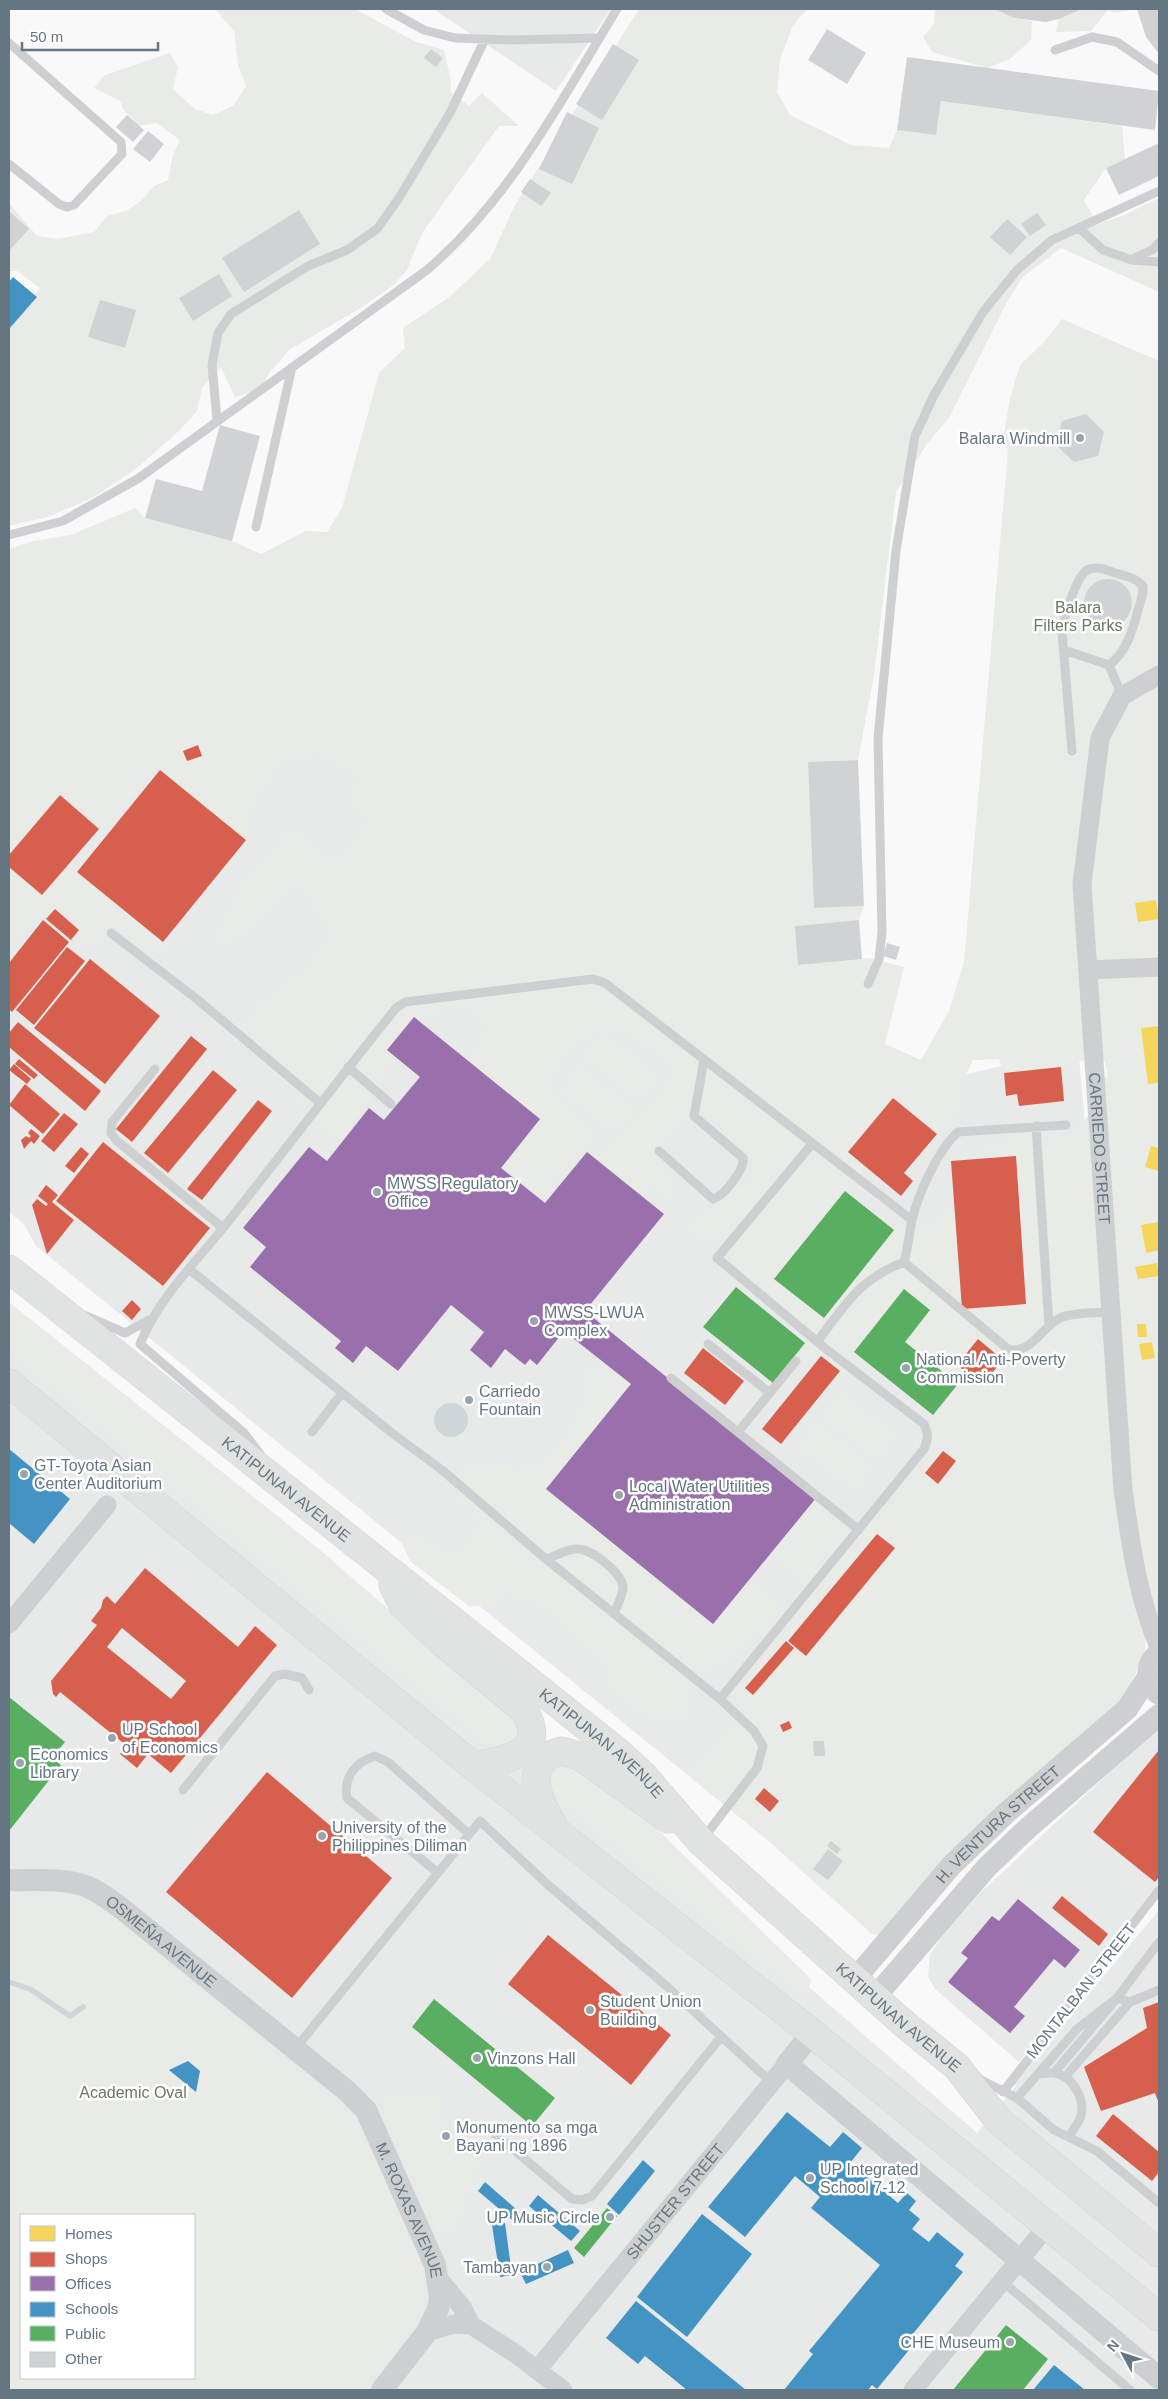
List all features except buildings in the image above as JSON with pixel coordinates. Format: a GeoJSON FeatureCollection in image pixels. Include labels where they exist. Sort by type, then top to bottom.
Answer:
{"type":"FeatureCollection","features":[{"type":"Feature","properties":{"kind":"main road","name":"KATIPUNAN AVENUE"},"geometry":{"type":"LineString","coordinates":[[9,1269],[44,1299],[617,1751],[644,1776],[697,1839],[957,2067],[999,2121],[1159,2253]]}},
{"type":"Feature","properties":{"kind":"main road"},"geometry":{"type":"LineString","coordinates":[[9,1383],[473,1766],[812,2034],[1048,2224],[1159,2317]]}},
{"type":"Feature","properties":{"kind":"main road"},"geometry":{"type":"LineString","coordinates":[[384,1568],[403,1605],[442,1642],[524,1710],[532,1724],[529,1744],[520,1754],[507,1759],[473,1766]]}},
{"type":"Feature","properties":{"kind":"main road"},"geometry":{"type":"LineString","coordinates":[[557,1832],[545,1812],[538,1794],[536,1782],[537,1772],[544,1757],[561,1751],[580,1756],[697,1839]]}},
{"type":"Feature","properties":{"kind":"street"},"geometry":{"type":"LineString","coordinates":[[1122,696],[1159,675]]}},
{"type":"Feature","properties":{"kind":"street","name":"CARRIEDO STREET"},"geometry":{"type":"LineString","coordinates":[[1122,696],[1100,738],[1082,884],[1125,1508],[1134,1571],[1151,1628],[1159,1646]]}},
{"type":"Feature","properties":{"kind":"street"},"geometry":{"type":"LineString","coordinates":[[1088,970],[1159,967]]}},
{"type":"Feature","properties":{"kind":"street"},"geometry":{"type":"LineString","coordinates":[[9,1624],[107,1505]]}},
{"type":"Feature","properties":{"kind":"street","name":"H. VENTURA STREET"},"geometry":{"type":"LineString","coordinates":[[855,1979],[952,1866],[1005,1814],[1154,1685],[1151,1662],[1159,1653]]}},
{"type":"Feature","properties":{"kind":"street","name":"H. VENTURA STREET"},"geometry":{"type":"LineString","coordinates":[[875,1997],[987,1868],[1028,1828],[1159,1715]]}},
{"type":"Feature","properties":{"kind":"street","name":"OSMEÑA AVENUE"},"geometry":{"type":"LineString","coordinates":[[9,1880],[60,1881],[79,1884],[96,1891],[121,1908],[295,2049]]}},
{"type":"Feature","properties":{"kind":"street","name":"SHUSTER STREET"},"geometry":{"type":"LineString","coordinates":[[537,2370],[812,2034]]}},
{"type":"Feature","properties":{"kind":"street","name":"M. ROXAS AVENUE"},"geometry":{"type":"LineString","coordinates":[[295,2049],[347,2091],[366,2110],[428,2249],[437,2277],[440,2297],[438,2309],[427,2332],[382,2390]]}},
{"type":"Feature","properties":{"kind":"street"},"geometry":{"type":"LineString","coordinates":[[787,2064],[1159,2378]]}},
{"type":"Feature","properties":{"kind":"street"},"geometry":{"type":"LineString","coordinates":[[913,2390],[1048,2224]]}},
{"type":"Feature","properties":{"kind":"street"},"geometry":{"type":"LineString","coordinates":[[437,2277],[462,2307],[472,2325],[537,2370],[562,2390]]}},
{"type":"Feature","properties":{"kind":"street"},"geometry":{"type":"LineString","coordinates":[[427,2332],[445,2325],[472,2325]]}},
{"type":"Feature","properties":{"kind":"lane"},"geometry":{"type":"LineString","coordinates":[[386,9],[424,30],[455,38],[600,38]]}},
{"type":"Feature","properties":{"kind":"lane"},"geometry":{"type":"LineString","coordinates":[[9,536],[63,521],[140,478],[217,420],[427,270],[456,245],[534,146],[617,9]]}},
{"type":"Feature","properties":{"kind":"lane"},"geometry":{"type":"LineString","coordinates":[[1055,50],[1092,37],[1117,42],[1159,71]]}},
{"type":"Feature","properties":{"kind":"lane"},"geometry":{"type":"LineString","coordinates":[[217,420],[212,365],[218,333],[232,314],[308,266],[347,250],[377,229],[399,198],[450,113],[485,39]]}},
{"type":"Feature","properties":{"kind":"lane"},"geometry":{"type":"LineString","coordinates":[[9,43],[121,142],[123,148],[122,154],[74,205],[67,206],[59,204],[9,164]]}},
{"type":"Feature","properties":{"kind":"lane"},"geometry":{"type":"LineString","coordinates":[[868,984],[879,959],[882,932],[878,738],[896,551],[915,436],[934,395],[983,312],[1017,270],[1052,240],[1159,191]]}},
{"type":"Feature","properties":{"kind":"lane"},"geometry":{"type":"LineString","coordinates":[[1079,228],[1103,250],[1132,260],[1159,262]]}},
{"type":"Feature","properties":{"kind":"lane"},"geometry":{"type":"LineString","coordinates":[[1132,260],[1152,250],[1159,243]]}},
{"type":"Feature","properties":{"kind":"lane"},"geometry":{"type":"LineString","coordinates":[[256,527],[292,367]]}},
{"type":"Feature","properties":{"kind":"lane"},"geometry":{"type":"LineString","coordinates":[[1072,750],[1062,632],[1064,618],[1079,579],[1087,570],[1098,567],[1137,579],[1143,586],[1143,593],[1125,649],[1118,659],[1109,665]]}},
{"type":"Feature","properties":{"kind":"lane"},"geometry":{"type":"LineString","coordinates":[[1064,650],[1109,665],[1122,696]]}},
{"type":"Feature","properties":{"kind":"lane"},"geometry":{"type":"LineString","coordinates":[[111,933],[198,1000],[320,1103]]}},
{"type":"Feature","properties":{"kind":"lane"},"geometry":{"type":"LineString","coordinates":[[288,1492],[244,1433],[140,1344],[149,1320],[188,1269],[223,1228],[348,1067],[396,1008],[405,1002],[593,979],[605,984],[912,1220]]}},
{"type":"Feature","properties":{"kind":"lane"},"geometry":{"type":"LineString","coordinates":[[659,1151],[713,1199],[720,1196],[743,1168],[743,1158],[694,1116],[704,1060]]}},
{"type":"Feature","properties":{"kind":"lane"},"geometry":{"type":"LineString","coordinates":[[348,1067],[391,1104]]}},
{"type":"Feature","properties":{"kind":"lane"},"geometry":{"type":"LineString","coordinates":[[155,1069],[112,1122],[110,1130],[112,1136],[223,1228]]}},
{"type":"Feature","properties":{"kind":"lane"},"geometry":{"type":"LineString","coordinates":[[904,1262],[910,1241],[912,1220],[928,1178],[942,1149],[958,1132],[1066,1125]]}},
{"type":"Feature","properties":{"kind":"lane"},"geometry":{"type":"LineString","coordinates":[[1036,1126],[1049,1326]]}},
{"type":"Feature","properties":{"kind":"lane"},"geometry":{"type":"LineString","coordinates":[[720,1699],[859,1530],[924,1449],[928,1440],[928,1432],[917,1418],[817,1342],[717,1258],[812,1144]]}},
{"type":"Feature","properties":{"kind":"lane"},"geometry":{"type":"LineString","coordinates":[[904,1262],[1008,1349],[1015,1351],[1024,1350],[1061,1317],[1083,1313],[1112,1312]]}},
{"type":"Feature","properties":{"kind":"lane"},"geometry":{"type":"LineString","coordinates":[[817,1342],[860,1286],[880,1271],[904,1262]]}},
{"type":"Feature","properties":{"kind":"lane"},"geometry":{"type":"LineString","coordinates":[[188,1269],[342,1393],[442,1470],[546,1559],[720,1699],[754,1731],[763,1746],[757,1768],[697,1839]]}},
{"type":"Feature","properties":{"kind":"lane"},"geometry":{"type":"LineString","coordinates":[[44,1299],[125,1333],[149,1320]]}},
{"type":"Feature","properties":{"kind":"lane"},"geometry":{"type":"LineString","coordinates":[[708,1344],[770,1392]]}},
{"type":"Feature","properties":{"kind":"lane"},"geometry":{"type":"LineString","coordinates":[[738,1432],[796,1361]]}},
{"type":"Feature","properties":{"kind":"lane"},"geometry":{"type":"LineString","coordinates":[[671,1378],[859,1530]]}},
{"type":"Feature","properties":{"kind":"lane"},"geometry":{"type":"LineString","coordinates":[[312,1432],[342,1393]]}},
{"type":"Feature","properties":{"kind":"lane"},"geometry":{"type":"LineString","coordinates":[[546,1559],[577,1548],[587,1551],[605,1563],[621,1579],[623,1590],[614,1613]]}},
{"type":"Feature","properties":{"kind":"lane"},"geometry":{"type":"LineString","coordinates":[[182,1790],[275,1676],[284,1674],[302,1678],[309,1690]]}},
{"type":"Feature","properties":{"kind":"lane"},"geometry":{"type":"LineString","coordinates":[[438,1873],[347,1798],[345,1788],[348,1777],[363,1760],[375,1756],[388,1762],[469,1834]]}},
{"type":"Feature","properties":{"kind":"lane"},"geometry":{"type":"LineString","coordinates":[[295,2049],[478,1822],[483,1821],[547,1884],[663,1983],[772,2082]]}},
{"type":"Feature","properties":{"kind":"lane","name":"MONTALBAN STREET"},"geometry":{"type":"LineString","coordinates":[[1003,2092],[1159,1890]]}},
{"type":"Feature","properties":{"kind":"lane"},"geometry":{"type":"LineString","coordinates":[[1054,2073],[1117,1998],[1159,1942]]}},
{"type":"Feature","properties":{"kind":"lane"},"geometry":{"type":"LineString","coordinates":[[1065,2077],[1130,2002],[1159,1990]]}},
{"type":"Feature","properties":{"kind":"lane"},"geometry":{"type":"LineString","coordinates":[[1017,2098],[1076,2029],[1117,1998]]}},
{"type":"Feature","properties":{"kind":"lane"},"geometry":{"type":"LineString","coordinates":[[1117,1998],[1130,2002]]}},
{"type":"Feature","properties":{"kind":"lane"},"geometry":{"type":"LineString","coordinates":[[495,2134],[572,2199],[582,2200],[592,2196],[721,2037]]}},
{"type":"Feature","properties":{"kind":"lane"},"geometry":{"type":"LineString","coordinates":[[957,2067],[1017,2098],[1054,2130],[1097,2151],[1159,2203]]}},
{"type":"Feature","properties":{"kind":"lane"},"geometry":{"type":"LineString","coordinates":[[1038,2074],[1054,2073],[1065,2077],[1076,2087],[1082,2102],[1081,2117],[1069,2137]]}},
{"type":"Feature","properties":{"kind":"lane"},"geometry":{"type":"LineString","coordinates":[[1001,2280],[1130,2390]]}},
{"type":"Feature","properties":{"kind":"shaded area"},"geometry":{"type":"Polygon","coordinates":[[[433,9],[611,9],[556,91],[433,9]]]}},
{"type":"Feature","properties":{"kind":"shaded area","name":"MWSS-LWUA Complex"},"geometry":{"type":"Polygon","coordinates":[[[242,664],[609,937],[843,1105],[1078,1047],[1105,1343],[764,1837],[36,1246],[24,1224],[9,1212],[9,822],[45,778],[104,827],[242,664]]]}},
{"type":"Feature","properties":{"kind":"shaded area","name":"University of the Philippines Diliman"},"geometry":{"type":"Polygon","coordinates":[[[9,1303],[544,1757],[977,2133],[1016,2086],[1014,2084],[1159,1910],[1159,2390],[9,2390],[9,1303]]]}},
{"type":"Feature","properties":{"kind":"shaded area","name":"Carriedo Fountain"},"geometry":{"type":"Polygon","coordinates":[[[451,1403],[458,1404],[463,1408],[467,1413],[467,1427],[463,1432],[458,1436],[451,1437],[444,1436],[439,1432],[435,1427],[434,1420],[435,1413],[439,1408],[444,1404],[451,1403]]]}},
{"type":"Feature","properties":{"kind":"shaded area"},"geometry":{"type":"Polygon","coordinates":[[[1159,1727],[1159,1882],[1019,2062],[935,1989],[928,1977],[930,1955],[943,1935],[982,1891],[1159,1727]]]}},
{"type":"Feature","properties":{"kind":"green space"},"geometry":{"type":"Polygon","coordinates":[[[215,9],[355,9],[416,42],[444,50],[451,81],[450,91],[469,106],[482,93],[519,126],[499,126],[422,233],[407,270],[394,285],[359,309],[289,350],[270,372],[260,390],[235,397],[221,367],[202,388],[197,411],[180,430],[137,468],[94,497],[48,517],[9,526],[9,327],[40,288],[17,271],[9,271],[9,203],[37,236],[57,239],[94,232],[107,216],[126,211],[141,201],[154,186],[168,180],[173,155],[180,140],[157,123],[139,126],[124,110],[120,101],[94,88],[105,75],[170,53],[178,67],[173,89],[195,109],[213,115],[233,106],[246,86],[238,64],[234,31],[215,9]]]}},
{"type":"Feature","properties":{"kind":"green space","name":"Balara Filters Parks"},"geometry":{"type":"Polygon","coordinates":[[[639,9],[807,9],[792,27],[780,60],[777,92],[790,115],[851,145],[889,148],[897,130],[936,135],[941,101],[1122,126],[1125,159],[1106,168],[1084,200],[1097,224],[1122,216],[1159,198],[1159,292],[1061,248],[1023,277],[1008,300],[949,418],[927,444],[896,492],[874,675],[858,760],[808,762],[814,908],[864,906],[859,920],[796,926],[799,965],[869,958],[904,967],[885,1044],[921,1060],[949,1011],[964,962],[1008,450],[1003,441],[1010,398],[1020,365],[1044,342],[1062,319],[1159,361],[1159,1627],[1145,1631],[1145,1649],[1128,1693],[885,1937],[872,1934],[764,1837],[690,1777],[748,1709],[735,1697],[753,1669],[810,1602],[797,1578],[774,1550],[816,1498],[830,1518],[859,1530],[874,1524],[928,1458],[912,1445],[958,1384],[905,1342],[930,1310],[904,1289],[854,1351],[866,1366],[847,1376],[806,1362],[790,1350],[802,1334],[736,1282],[734,1265],[723,1244],[706,1240],[693,1230],[692,1220],[755,1177],[758,1161],[704,1113],[679,1122],[648,1166],[663,1169],[675,1188],[668,1200],[649,1184],[640,1195],[606,1169],[602,1153],[656,1100],[665,1088],[672,1065],[620,1026],[602,1028],[586,1036],[548,1075],[555,1098],[583,1120],[587,1126],[590,1139],[530,1209],[493,1180],[533,1123],[466,1066],[488,1028],[475,1009],[453,1005],[430,1016],[409,1044],[386,1068],[367,1105],[337,1139],[301,1108],[301,1097],[232,1038],[261,1004],[311,966],[334,930],[317,913],[308,891],[294,885],[264,913],[250,932],[226,943],[214,942],[229,915],[233,900],[264,859],[288,833],[302,832],[318,852],[344,858],[369,822],[359,814],[353,803],[361,777],[316,752],[308,763],[298,758],[284,761],[268,778],[251,805],[246,840],[157,764],[104,827],[48,781],[60,795],[9,855],[9,549],[34,541],[71,535],[135,508],[145,518],[232,541],[261,554],[306,531],[327,532],[342,508],[379,373],[405,348],[403,328],[448,298],[490,259],[515,205],[639,9]],[[999,1059],[973,1060],[958,1092],[955,1116],[937,1134],[893,1098],[848,1152],[863,1165],[852,1185],[845,1191],[775,1279],[824,1318],[897,1224],[932,1227],[954,1203],[962,1309],[1026,1304],[1016,1156],[986,1158],[986,1151],[990,1146],[1029,1136],[1044,1142],[1074,1136],[1092,1110],[1088,1085],[1108,1076],[1105,1061],[1088,1059],[1057,1067],[1004,1073],[999,1059]]]}},
{"type":"Feature","properties":{"kind":"green space"},"geometry":{"type":"Polygon","coordinates":[[[935,9],[997,9],[1014,18],[1032,21],[1031,40],[1010,59],[987,68],[932,52],[923,37],[934,24],[935,9]]]}},
{"type":"Feature","properties":{"kind":"green space"},"geometry":{"type":"Polygon","coordinates":[[[1082,9],[1137,9],[1114,13],[1108,10],[1091,31],[1056,32],[1059,19],[1082,9]]]}},
{"type":"Feature","properties":{"kind":"green space"},"geometry":{"type":"Polygon","coordinates":[[[69,863],[77,872],[169,946],[158,954],[124,935],[108,923],[97,944],[67,947],[79,930],[55,909],[42,910],[9,950],[9,867],[42,895],[69,863]]]}},
{"type":"Feature","properties":{"kind":"green space"},"geometry":{"type":"Polygon","coordinates":[[[603,1033],[659,1077],[640,1100],[584,1056],[603,1033]]]}},
{"type":"Feature","properties":{"kind":"green space"},"geometry":{"type":"Polygon","coordinates":[[[579,1066],[635,1110],[617,1134],[561,1090],[579,1066]]]}},
{"type":"Feature","properties":{"kind":"green space"},"geometry":{"type":"Polygon","coordinates":[[[9,1302],[320,1550],[506,1711],[515,1723],[517,1733],[509,1743],[493,1744],[480,1737],[9,1351],[9,1302]]]}},
{"type":"Feature","properties":{"kind":"green space"},"geometry":{"type":"Polygon","coordinates":[[[586,1365],[600,1372],[613,1370],[631,1384],[546,1489],[713,1624],[750,1579],[766,1592],[779,1607],[766,1625],[727,1658],[683,1684],[690,1710],[683,1718],[654,1721],[612,1689],[613,1667],[568,1630],[551,1611],[505,1590],[496,1602],[470,1607],[410,1561],[402,1543],[415,1531],[445,1555],[461,1551],[480,1528],[473,1508],[458,1501],[455,1474],[474,1461],[516,1471],[535,1467],[552,1456],[565,1440],[586,1403],[589,1389],[586,1365]]]}},
{"type":"Feature","properties":{"kind":"green space"},"geometry":{"type":"Polygon","coordinates":[[[840,1393],[897,1436],[878,1460],[822,1416],[840,1393]]]}},
{"type":"Feature","properties":{"kind":"green space"},"geometry":{"type":"Polygon","coordinates":[[[817,1423],[873,1467],[854,1490],[798,1446],[817,1423]]]}},
{"type":"Feature","properties":{"kind":"green space"},"geometry":{"type":"Polygon","coordinates":[[[547,1765],[575,1766],[649,1821],[811,1979],[809,1989],[799,1992],[557,1797],[549,1787],[547,1765]]]}},
{"type":"Feature","properties":{"kind":"green space","name":"Academic Oval"},"geometry":{"type":"Polygon","coordinates":[[[9,1893],[73,1893],[96,1903],[324,2091],[348,2114],[362,2133],[422,2260],[425,2280],[423,2298],[418,2315],[410,2331],[362,2390],[9,2390],[9,1893]]]}},
{"type":"Feature","properties":{"kind":"green space"},"geometry":{"type":"Polygon","coordinates":[[[431,2095],[438,2097],[443,2105],[435,2116],[468,2144],[477,2134],[486,2140],[452,2231],[445,2235],[437,2231],[381,2102],[431,2095]]]}},
{"type":"Feature","properties":{"kind":"waterway"},"geometry":{"type":"LineString","coordinates":[[9,1982],[30,1989],[70,2016],[83,2007]]}},
{"type":"Feature","properties":{"kind":"place","name":"Balara Windmill"},"geometry":{"type":"Point","coordinates":[1080,438]}},
{"type":"Feature","properties":{"kind":"place","name":"MWSS Regulatory Office"},"geometry":{"type":"Point","coordinates":[377,1192]}},
{"type":"Feature","properties":{"kind":"place","name":"MWSS-LWUA Complex"},"geometry":{"type":"Point","coordinates":[534,1321]}},
{"type":"Feature","properties":{"kind":"place","name":"National Anti-Poverty Commission"},"geometry":{"type":"Point","coordinates":[906,1368]}},
{"type":"Feature","properties":{"kind":"place","name":"Carriedo Fountain"},"geometry":{"type":"Point","coordinates":[469,1400]}},
{"type":"Feature","properties":{"kind":"place","name":"GT-Toyota Asian Center Auditorium"},"geometry":{"type":"Point","coordinates":[24,1474]}},
{"type":"Feature","properties":{"kind":"place","name":"Local Water Utilities Administration"},"geometry":{"type":"Point","coordinates":[619,1495]}},
{"type":"Feature","properties":{"kind":"place","name":"UP School of Economics"},"geometry":{"type":"Point","coordinates":[112,1738]}},
{"type":"Feature","properties":{"kind":"place","name":"Economics Library"},"geometry":{"type":"Point","coordinates":[20,1763]}},
{"type":"Feature","properties":{"kind":"place","name":"University of the Philippines Diliman"},"geometry":{"type":"Point","coordinates":[322,1836]}},
{"type":"Feature","properties":{"kind":"place","name":"Student Union Building"},"geometry":{"type":"Point","coordinates":[590,2010]}},
{"type":"Feature","properties":{"kind":"place","name":"Vinzons Hall"},"geometry":{"type":"Point","coordinates":[477,2058]}},
{"type":"Feature","properties":{"kind":"place","name":"Monumento sa mga Bayani ng 1896"},"geometry":{"type":"Point","coordinates":[446,2136]}},
{"type":"Feature","properties":{"kind":"place","name":"UP Integrated School 7-12"},"geometry":{"type":"Point","coordinates":[810,2178]}},
{"type":"Feature","properties":{"kind":"place","name":"UP Music Circle"},"geometry":{"type":"Point","coordinates":[610,2217]}},
{"type":"Feature","properties":{"kind":"place","name":"Tambayan"},"geometry":{"type":"Point","coordinates":[547,2267]}},
{"type":"Feature","properties":{"kind":"place","name":"CHE Museum"},"geometry":{"type":"Point","coordinates":[1010,2342]}}]}
